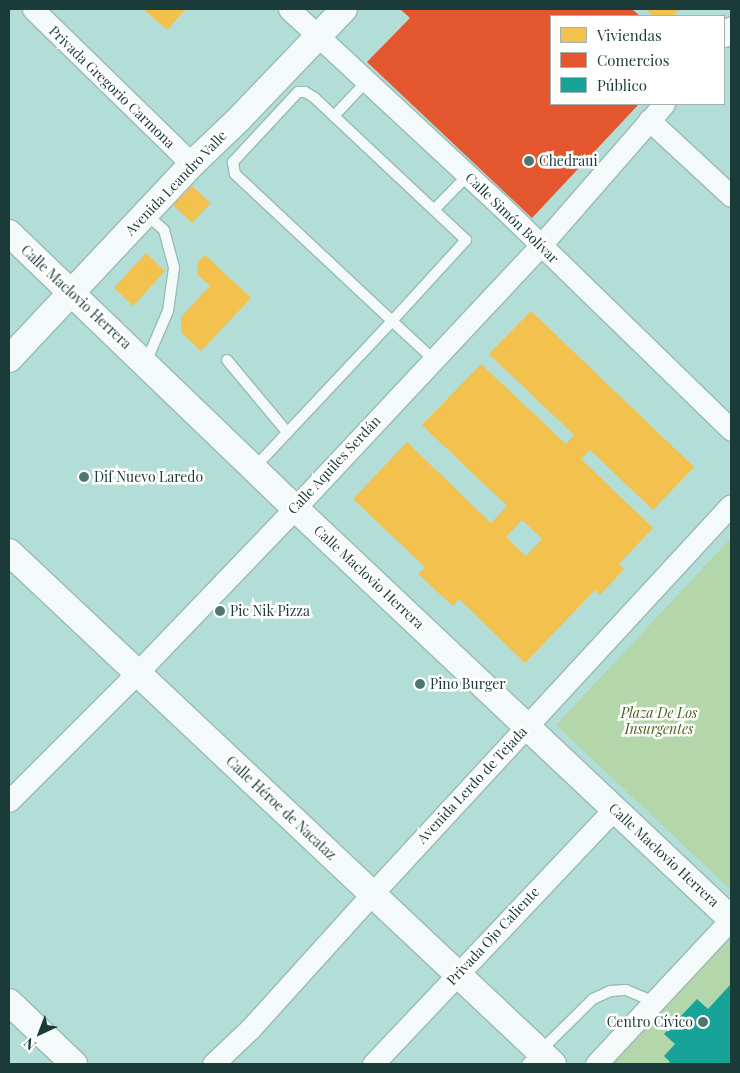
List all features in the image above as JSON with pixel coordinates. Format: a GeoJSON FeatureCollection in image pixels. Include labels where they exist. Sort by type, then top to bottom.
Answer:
{"type":"FeatureCollection","features":[{"type":"Feature","properties":{"kind":"street","name":"Privada Gregorio Carmona"},"geometry":{"type":"LineString","coordinates":[[33,9],[192,164]]}},
{"type":"Feature","properties":{"kind":"street","name":"Calle Simón Bolívar"},"geometry":{"type":"LineString","coordinates":[[289,9],[468,175],[731,430]]}},
{"type":"Feature","properties":{"kind":"street","name":"Avenida Leandro Valle"},"geometry":{"type":"LineString","coordinates":[[9,359],[192,164],[249,127],[319,36],[344,9]]}},
{"type":"Feature","properties":{"kind":"street","name":"Calle Aquiles Serdán"},"geometry":{"type":"LineString","coordinates":[[9,800],[137,673],[295,508],[541,245],[663,105]]}},
{"type":"Feature","properties":{"kind":"street"},"geometry":{"type":"LineString","coordinates":[[649,120],[731,196]]}},
{"type":"Feature","properties":{"kind":"street","name":"Calle Maclovio Herrera"},"geometry":{"type":"LineString","coordinates":[[9,233],[146,362],[295,508],[731,919]]}},
{"type":"Feature","properties":{"kind":"street","name":"Avenida Lerdo de Tejada"},"geometry":{"type":"LineString","coordinates":[[213,1064],[250,1029],[731,505]]}},
{"type":"Feature","properties":{"kind":"street","name":"Calle Héroe de Nacataz"},"geometry":{"type":"LineString","coordinates":[[9,552],[458,974],[540,1060]]}},
{"type":"Feature","properties":{"kind":"street","name":"Privada Ojo Caliente"},"geometry":{"type":"LineString","coordinates":[[373,1064],[614,809]]}},
{"type":"Feature","properties":{"kind":"street"},"geometry":{"type":"LineString","coordinates":[[596,1064],[731,919]]}},
{"type":"Feature","properties":{"kind":"street"},"geometry":{"type":"LineString","coordinates":[[9,1002],[74,1064]]}},
{"type":"Feature","properties":{"kind":"lane"},"geometry":{"type":"LineString","coordinates":[[334,116],[367,81]]}},
{"type":"Feature","properties":{"kind":"lane"},"geometry":{"type":"LineString","coordinates":[[254,468],[392,321],[466,240],[315,98],[305,92],[298,92],[249,127],[233,162],[235,174],[392,321],[433,359]]}},
{"type":"Feature","properties":{"kind":"lane"},"geometry":{"type":"LineString","coordinates":[[434,210],[468,175]]}},
{"type":"Feature","properties":{"kind":"lane"},"geometry":{"type":"LineString","coordinates":[[146,214],[164,230],[174,268],[168,311],[146,362]]}},
{"type":"Feature","properties":{"kind":"lane"},"geometry":{"type":"LineString","coordinates":[[227,360],[287,432]]}},
{"type":"Feature","properties":{"kind":"lane"},"geometry":{"type":"LineString","coordinates":[[540,1060],[593,999],[610,991],[626,990],[655,1002]]}},
{"type":"Feature","properties":{"kind":"green space","name":"Plaza De Los Insurgentes"},"geometry":{"type":"Polygon","coordinates":[[[731,538],[731,890],[556,725],[731,538]]]}},
{"type":"Feature","properties":{"kind":"green space"},"geometry":{"type":"Polygon","coordinates":[[[730,933],[731,1064],[609,1064],[730,933]]]}},
{"type":"Feature","properties":{"kind":"building: Viviendas"},"geometry":{"type":"Polygon","coordinates":[[[143,9],[186,9],[167,30],[143,9]]]}},
{"type":"Feature","properties":{"kind":"building: Viviendas"},"geometry":{"type":"Polygon","coordinates":[[[645,9],[680,9],[674,15],[652,15],[645,9]]]}},
{"type":"Feature","properties":{"kind":"building: Viviendas"},"geometry":{"type":"Polygon","coordinates":[[[192,186],[211,203],[192,223],[173,205],[192,186]]]}},
{"type":"Feature","properties":{"kind":"building: Viviendas"},"geometry":{"type":"Polygon","coordinates":[[[146,253],[165,271],[133,306],[114,288],[146,253]]]}},
{"type":"Feature","properties":{"kind":"building: Viviendas"},"geometry":{"type":"Polygon","coordinates":[[[205,255],[251,298],[201,351],[181,332],[181,317],[210,286],[197,274],[198,262],[205,255]]]}},
{"type":"Feature","properties":{"kind":"building: Viviendas"},"geometry":{"type":"Polygon","coordinates":[[[531,311],[694,467],[653,510],[590,450],[581,459],[653,528],[619,564],[624,569],[600,595],[595,590],[525,663],[459,599],[453,606],[418,574],[425,567],[353,499],[407,442],[491,523],[507,506],[422,425],[481,364],[566,444],[574,435],[489,354],[531,311]],[[522,520],[506,537],[526,556],[542,539],[522,520]]]}},
{"type":"Feature","properties":{"kind":"building: Comercios","name":"Chedraui"},"geometry":{"type":"Polygon","coordinates":[[[400,9],[632,9],[639,15],[550,15],[550,105],[638,105],[532,218],[367,62],[410,18],[400,9]]]}},
{"type":"Feature","properties":{"kind":"building: Público","name":"Centro Cívico"},"geometry":{"type":"Polygon","coordinates":[[[731,984],[731,1064],[667,1064],[670,1062],[664,1056],[675,1044],[664,1034],[697,999],[708,1009],[731,984]]]}},
{"type":"Feature","properties":{"kind":"place","name":"Chedraui"},"geometry":{"type":"Point","coordinates":[529,161]}},
{"type":"Feature","properties":{"kind":"place","name":"Dif Nuevo Laredo"},"geometry":{"type":"Point","coordinates":[84,477]}},
{"type":"Feature","properties":{"kind":"place","name":"Pic Nik Pizza"},"geometry":{"type":"Point","coordinates":[220,611]}},
{"type":"Feature","properties":{"kind":"place","name":"Pino Burger"},"geometry":{"type":"Point","coordinates":[420,684]}},
{"type":"Feature","properties":{"kind":"place","name":"Centro Cívico"},"geometry":{"type":"Point","coordinates":[703,1022]}}]}
